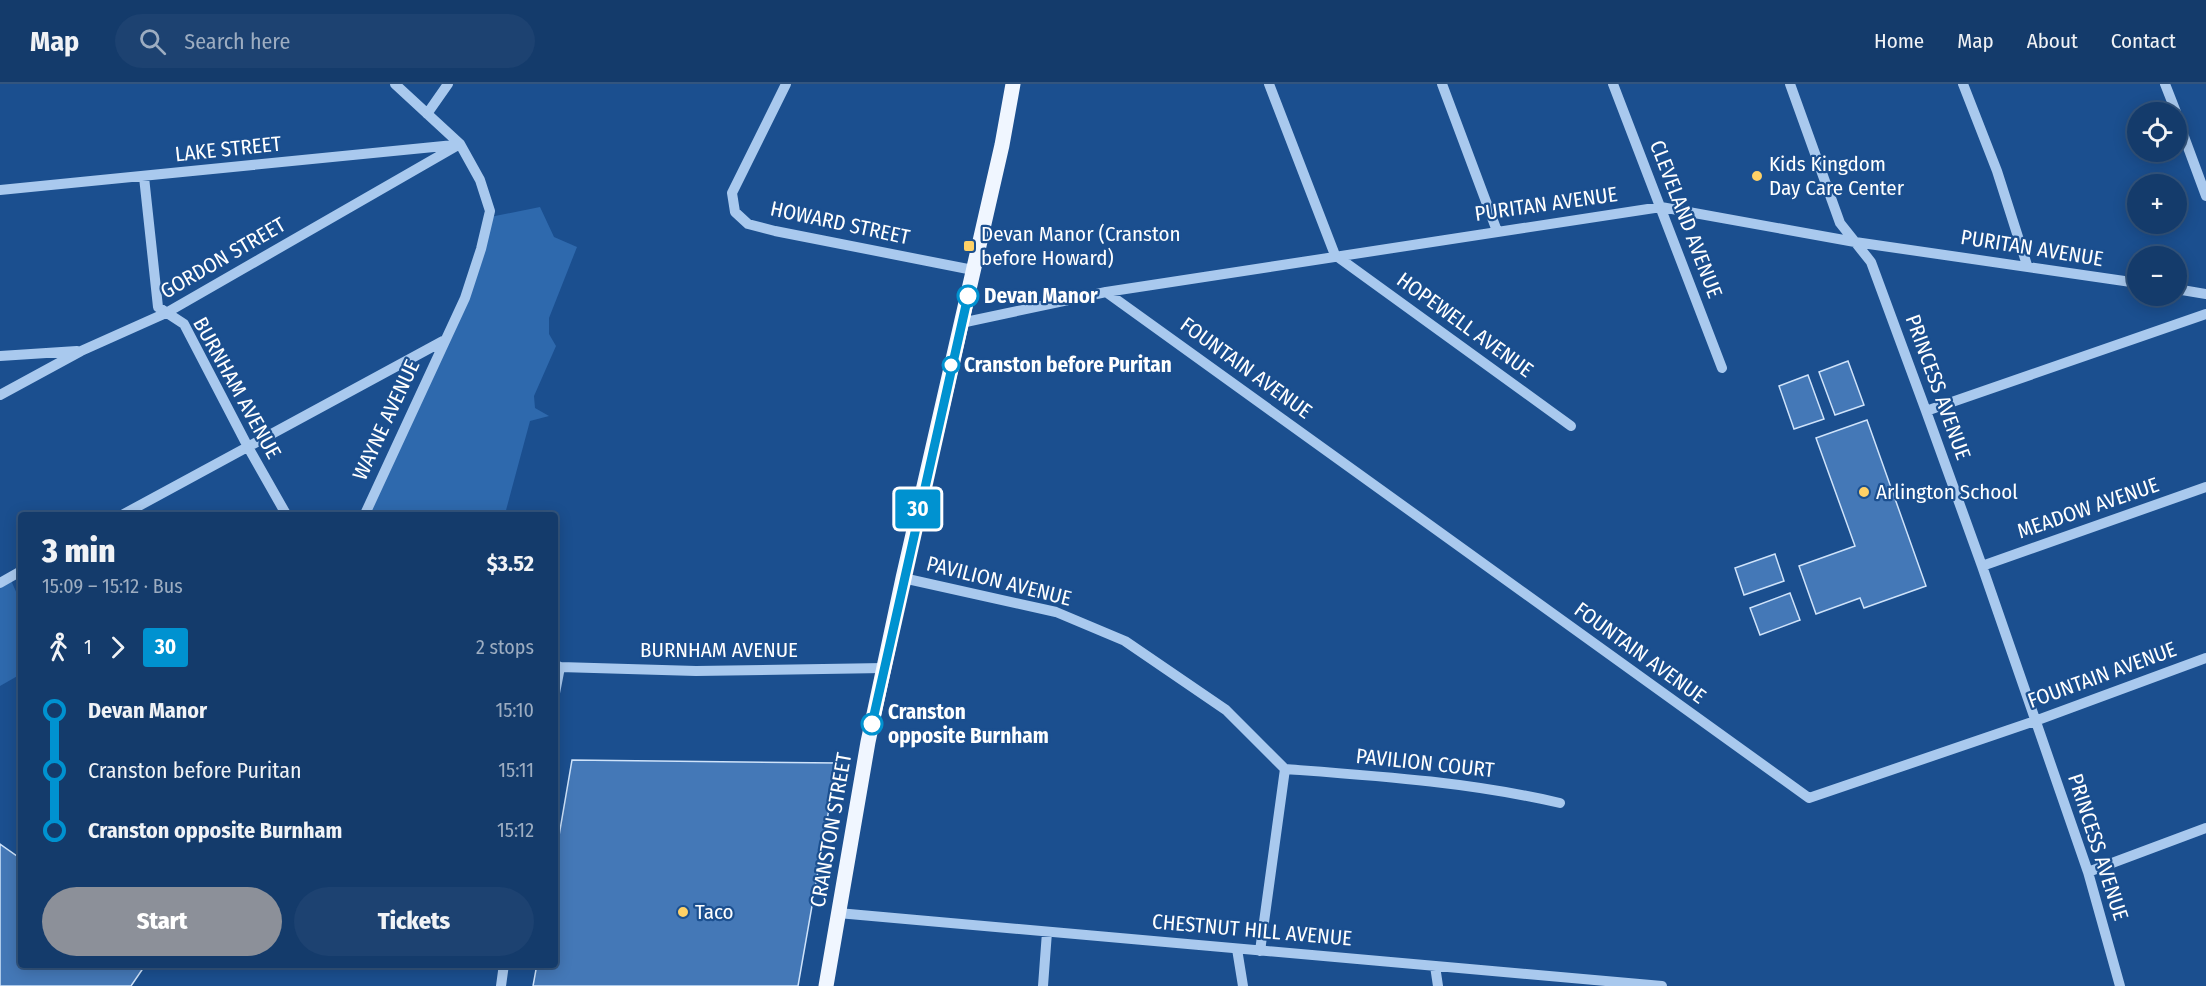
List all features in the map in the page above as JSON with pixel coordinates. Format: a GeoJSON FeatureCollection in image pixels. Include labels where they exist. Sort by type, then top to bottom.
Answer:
{"type":"FeatureCollection","features":[{"type":"Feature","properties":{"kind":"main road","name":"CRANSTON STREET"},"geometry":{"type":"LineString","coordinates":[[826,986],[868,742],[1002,145],[1013,84]]}},
{"type":"Feature","properties":{"kind":"street","name":"WAYNE AVENUE"},"geometry":{"type":"LineString","coordinates":[[366,512],[443,341],[465,298],[481,249],[489,211],[480,180],[460,144],[395,84]]}},
{"type":"Feature","properties":{"kind":"street"},"geometry":{"type":"LineString","coordinates":[[427,114],[448,84]]}},
{"type":"Feature","properties":{"kind":"street","name":"HOWARD STREET"},"geometry":{"type":"LineString","coordinates":[[786,84],[732,193],[735,212],[748,224],[775,231],[973,270]]}},
{"type":"Feature","properties":{"kind":"street"},"geometry":{"type":"LineString","coordinates":[[1269,84],[1335,255]]}},
{"type":"Feature","properties":{"kind":"street"},"geometry":{"type":"LineString","coordinates":[[1442,84],[1497,231]]}},
{"type":"Feature","properties":{"kind":"street","name":"CLEVELAND AVENUE"},"geometry":{"type":"LineString","coordinates":[[1613,84],[1722,368]]}},
{"type":"Feature","properties":{"kind":"street","name":"PRINCESS AVENUE"},"geometry":{"type":"LineString","coordinates":[[1790,84],[1840,223],[1871,262],[1926,411],[2088,872],[2120,986]]}},
{"type":"Feature","properties":{"kind":"street"},"geometry":{"type":"LineString","coordinates":[[1963,84],[1997,171],[2027,266]]}},
{"type":"Feature","properties":{"kind":"street"},"geometry":{"type":"LineString","coordinates":[[2165,84],[2172,102]]}},
{"type":"Feature","properties":{"kind":"street","name":"LAKE STREET"},"geometry":{"type":"LineString","coordinates":[[0,190],[460,144]]}},
{"type":"Feature","properties":{"kind":"street","name":"GORDON STREET"},"geometry":{"type":"LineString","coordinates":[[0,394],[81,351],[166,313],[460,144]]}},
{"type":"Feature","properties":{"kind":"street"},"geometry":{"type":"LineString","coordinates":[[2187,144],[2206,196]]}},
{"type":"Feature","properties":{"kind":"street","name":"BURNHAM AVENUE"},"geometry":{"type":"LineString","coordinates":[[144,177],[158,307],[184,324],[285,512]]}},
{"type":"Feature","properties":{"kind":"street","name":"PURITAN AVENUE"},"geometry":{"type":"LineString","coordinates":[[961,323],[1107,292],[1335,255],[1661,207],[1855,242],[2127,281]]}},
{"type":"Feature","properties":{"kind":"street","name":"HOPEWELL AVENUE"},"geometry":{"type":"LineString","coordinates":[[1335,255],[1571,426]]}},
{"type":"Feature","properties":{"kind":"street"},"geometry":{"type":"LineString","coordinates":[[2187,291],[2206,294]]}},
{"type":"Feature","properties":{"kind":"street","name":"FOUNTAIN AVENUE"},"geometry":{"type":"LineString","coordinates":[[1107,292],[1809,798],[2036,721],[2206,658]]}},
{"type":"Feature","properties":{"kind":"street"},"geometry":{"type":"LineString","coordinates":[[1926,411],[2206,314]]}},
{"type":"Feature","properties":{"kind":"street"},"geometry":{"type":"LineString","coordinates":[[128,512],[443,341]]}},
{"type":"Feature","properties":{"kind":"street"},"geometry":{"type":"LineString","coordinates":[[0,356],[81,351]]}},
{"type":"Feature","properties":{"kind":"street","name":"MEADOW AVENUE"},"geometry":{"type":"LineString","coordinates":[[1982,566],[2206,487]]}},
{"type":"Feature","properties":{"kind":"street"},"geometry":{"type":"LineString","coordinates":[[0,583],[18,574]]}},
{"type":"Feature","properties":{"kind":"street","name":"PAVILION AVENUE"},"geometry":{"type":"LineString","coordinates":[[903,578],[1056,612],[1125,641],[1226,710],[1285,769]]}},
{"type":"Feature","properties":{"kind":"street","name":"BURNHAM AVENUE"},"geometry":{"type":"LineString","coordinates":[[558,666],[696,671],[884,668]]}},
{"type":"Feature","properties":{"kind":"street"},"geometry":{"type":"LineString","coordinates":[[1260,951],[1285,769]]}},
{"type":"Feature","properties":{"kind":"street","name":"PAVILION COURT"},"geometry":{"type":"LineString","coordinates":[[1285,769],[1423,779],[1512,792],[1560,803]]}},
{"type":"Feature","properties":{"kind":"street"},"geometry":{"type":"LineString","coordinates":[[2088,872],[2206,828]]}},
{"type":"Feature","properties":{"kind":"street","name":"CHESTNUT HILL AVENUE"},"geometry":{"type":"LineString","coordinates":[[838,913],[1662,986]]}},
{"type":"Feature","properties":{"kind":"street"},"geometry":{"type":"LineString","coordinates":[[1043,986],[1047,932]]}},
{"type":"Feature","properties":{"kind":"street"},"geometry":{"type":"LineString","coordinates":[[1237,949],[1243,986]]}},
{"type":"Feature","properties":{"kind":"street"},"geometry":{"type":"LineString","coordinates":[[1435,966],[1438,986]]}},
{"type":"Feature","properties":{"kind":"street"},"geometry":{"type":"LineString","coordinates":[[501,986],[503,968]]}},
{"type":"Feature","properties":{"kind":"shaded area"},"geometry":{"type":"Polygon","coordinates":[[[540,207],[554,237],[577,247],[549,318],[549,334],[556,346],[534,396],[535,408],[549,416],[530,421],[506,512],[366,512],[447,336],[490,217],[540,207]]]}},
{"type":"Feature","properties":{"kind":"shaded area"},"geometry":{"type":"Polygon","coordinates":[[[10,578],[18,596],[18,676],[0,686],[0,581],[10,578]]]}},
{"type":"Feature","properties":{"kind":"building"},"geometry":{"type":"Polygon","coordinates":[[[1848,361],[1864,405],[1835,415],[1819,372],[1848,361]]]}},
{"type":"Feature","properties":{"kind":"building"},"geometry":{"type":"Polygon","coordinates":[[[1808,375],[1824,419],[1794,429],[1779,386],[1808,375]]]}},
{"type":"Feature","properties":{"kind":"building","name":"Arlington School"},"geometry":{"type":"Polygon","coordinates":[[[1867,420],[1926,586],[1864,608],[1860,598],[1816,614],[1799,566],[1855,546],[1816,438],[1867,420]]]}},
{"type":"Feature","properties":{"kind":"building"},"geometry":{"type":"Polygon","coordinates":[[[1775,554],[1784,581],[1744,595],[1735,568],[1775,554]]]}},
{"type":"Feature","properties":{"kind":"building"},"geometry":{"type":"Polygon","coordinates":[[[1790,593],[1800,620],[1760,635],[1750,608],[1790,593]]]}},
{"type":"Feature","properties":{"kind":"building","name":"Taco"},"geometry":{"type":"Polygon","coordinates":[[[572,760],[837,763],[798,986],[533,986],[536,968],[558,968],[558,842],[572,760]]]}},
{"type":"Feature","properties":{"kind":"building"},"geometry":{"type":"Polygon","coordinates":[[[0,844],[18,857],[18,968],[143,968],[131,986],[0,986],[0,844]]]}},
{"type":"Feature","properties":{"kind":"bus line","name":"30"},"geometry":{"type":"LineString","coordinates":[[872,724],[968,296]]}},
{"type":"Feature","properties":{"kind":"place","name":"Kids Kingdom Day Care Center"},"geometry":{"type":"Point","coordinates":[1757,176]}},
{"type":"Feature","properties":{"kind":"place","name":"Devan Manor (Cranston before Howard)"},"geometry":{"type":"Point","coordinates":[969,246]}},
{"type":"Feature","properties":{"kind":"place","name":"Devan Manor"},"geometry":{"type":"Point","coordinates":[968,296]}},
{"type":"Feature","properties":{"kind":"place","name":"Cranston before Puritan"},"geometry":{"type":"Point","coordinates":[951,365]}},
{"type":"Feature","properties":{"kind":"place","name":"Arlington School"},"geometry":{"type":"Point","coordinates":[1864,492]}},
{"type":"Feature","properties":{"kind":"place","name":"Cranston opposite Burnham"},"geometry":{"type":"Point","coordinates":[872,724]}},
{"type":"Feature","properties":{"kind":"place","name":"Taco"},"geometry":{"type":"Point","coordinates":[683,912]}}]}
